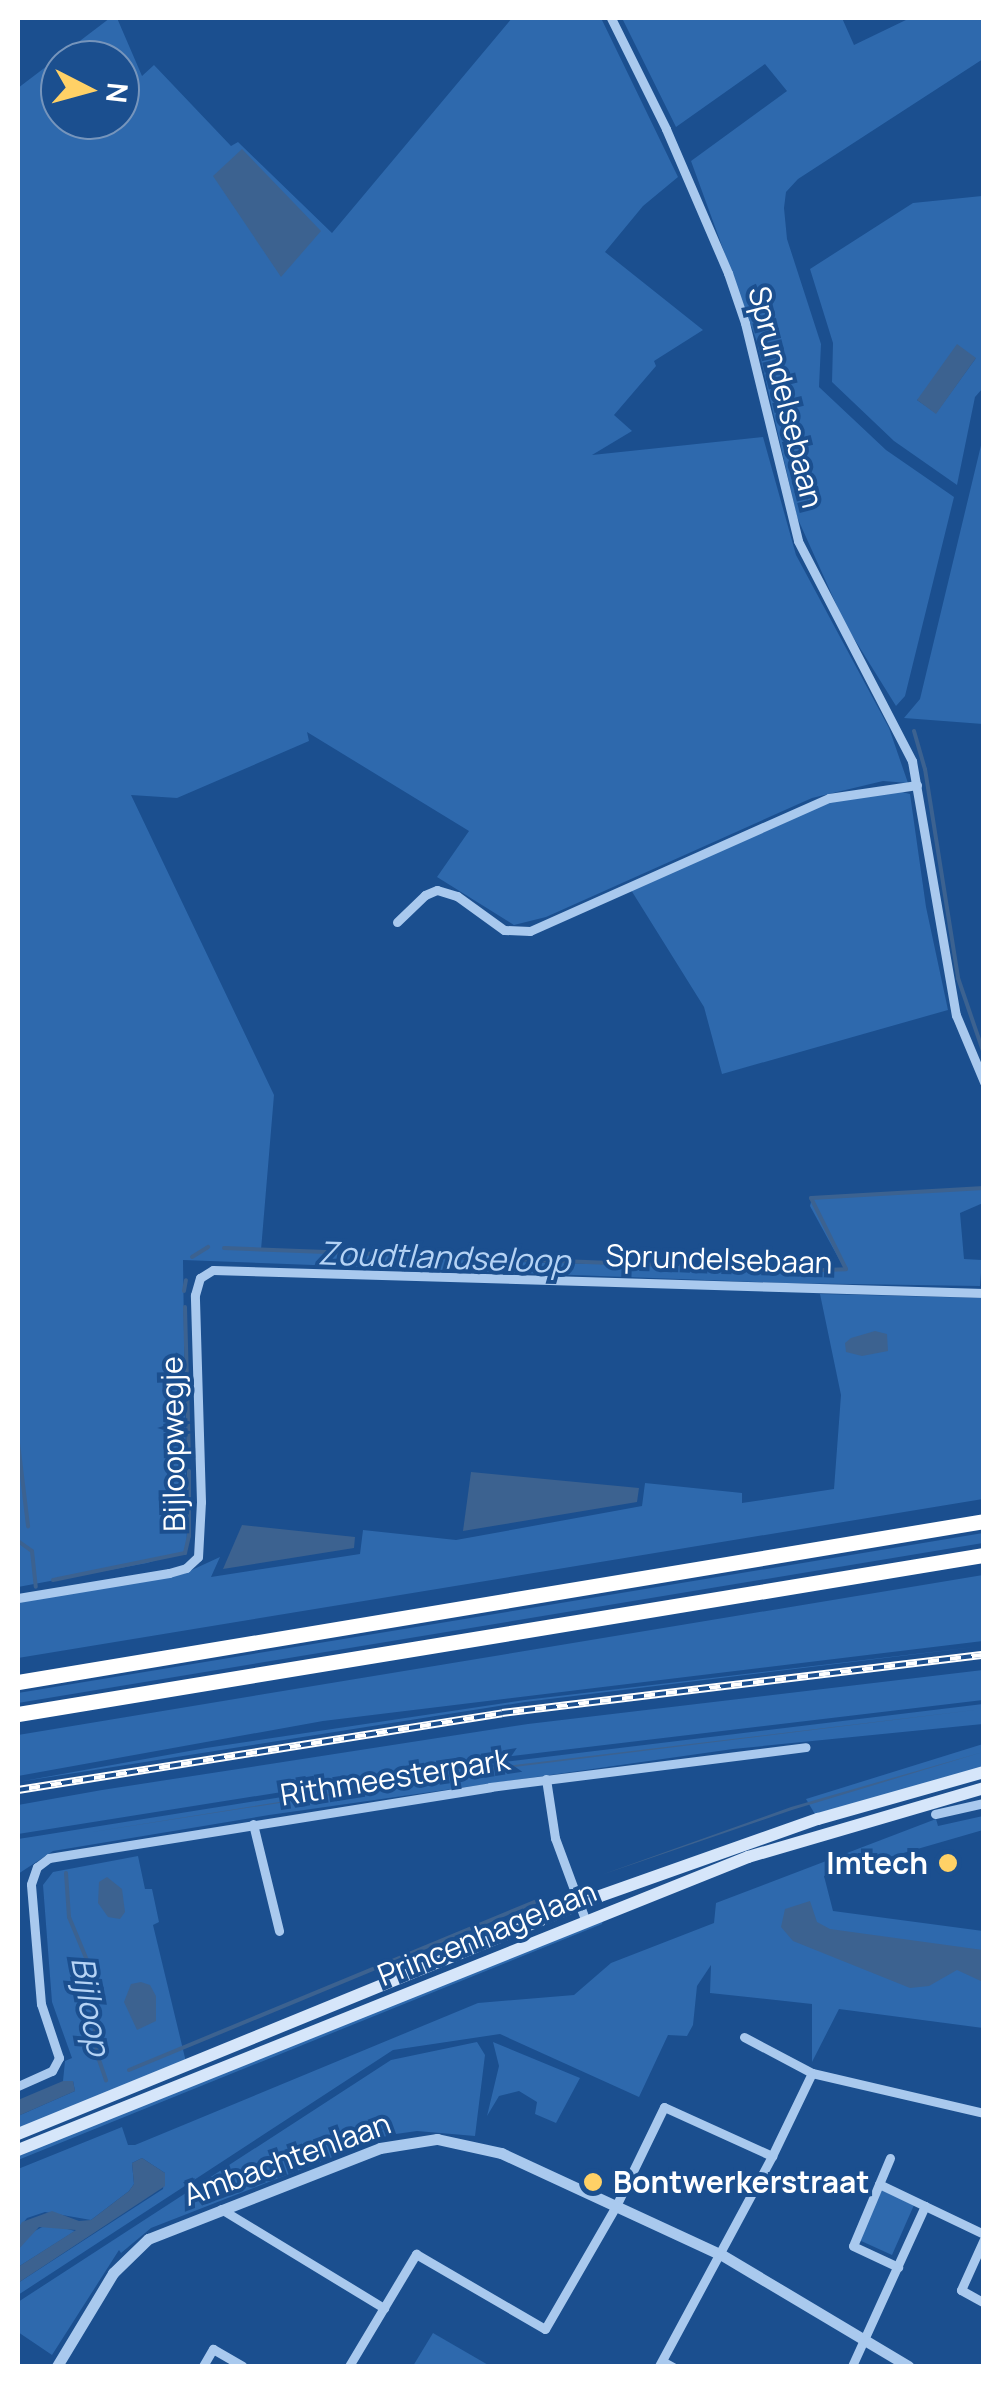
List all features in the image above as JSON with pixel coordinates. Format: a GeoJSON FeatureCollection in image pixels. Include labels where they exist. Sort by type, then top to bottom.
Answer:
{"type":"FeatureCollection","features":[{"type":"Feature","properties":{"kind":"highway"},"geometry":{"type":"LineString","coordinates":[[18,1682],[984,1522]]}},
{"type":"Feature","properties":{"kind":"highway"},"geometry":{"type":"LineString","coordinates":[[18,1714],[984,1554]]}},
{"type":"Feature","properties":{"kind":"main road","name":"Princenhagelaan"},"geometry":{"type":"LineString","coordinates":[[18,2134],[579,1904],[818,1819],[984,1772]]}},
{"type":"Feature","properties":{"kind":"main road","name":"Princenhagelaan"},"geometry":{"type":"LineString","coordinates":[[18,2150],[585,1920],[810,1836],[984,1788]]}},
{"type":"Feature","properties":{"kind":"street","name":"Sprundelsebaan"},"geometry":{"type":"LineString","coordinates":[[610,18],[666,129],[728,273],[745,323],[798,541],[865,677],[904,740],[918,786],[956,1015],[984,1082]]}},
{"type":"Feature","properties":{"kind":"street"},"geometry":{"type":"LineString","coordinates":[[397,922],[425,895],[437,890],[457,896],[504,930],[530,931],[829,798],[918,786]]}},
{"type":"Feature","properties":{"kind":"street","name":"Sprundelsebaan"},"geometry":{"type":"LineString","coordinates":[[212,1270],[984,1293]]}},
{"type":"Feature","properties":{"kind":"street","name":"Bijloopwegje"},"geometry":{"type":"LineString","coordinates":[[18,1598],[170,1573],[198,1557],[201,1502],[195,1296],[200,1278],[212,1270]]}},
{"type":"Feature","properties":{"kind":"street","name":"Rithmeesterpark"},"geometry":{"type":"LineString","coordinates":[[31,1884],[38,1867],[53,1857],[546,1779],[805,1747]]}},
{"type":"Feature","properties":{"kind":"street","name":"Rithmeesterpark"},"geometry":{"type":"LineString","coordinates":[[546,1779],[555,1838],[585,1920]]}},
{"type":"Feature","properties":{"kind":"street"},"geometry":{"type":"LineString","coordinates":[[935,1814],[984,1804]]}},
{"type":"Feature","properties":{"kind":"street","name":"Rithmeesterpark"},"geometry":{"type":"LineString","coordinates":[[253,1824],[279,1930]]}},
{"type":"Feature","properties":{"kind":"street"},"geometry":{"type":"LineString","coordinates":[[18,1883],[31,1884],[42,2004],[59,2058],[52,2071],[18,2086]]}},
{"type":"Feature","properties":{"kind":"street"},"geometry":{"type":"LineString","coordinates":[[744,2037],[812,2074],[984,2113]]}},
{"type":"Feature","properties":{"kind":"street"},"geometry":{"type":"LineString","coordinates":[[674,2366],[661,2363],[722,2256],[812,2074]]}},
{"type":"Feature","properties":{"kind":"street"},"geometry":{"type":"LineString","coordinates":[[349,2366],[416,2254],[545,2329],[616,2206],[664,2107],[772,2156]]}},
{"type":"Feature","properties":{"kind":"street","name":"Ambachtenlaan"},"geometry":{"type":"LineString","coordinates":[[57,2366],[124,2259],[156,2235],[380,2148],[437,2139],[486,2147],[722,2256],[908,2366]]}},
{"type":"Feature","properties":{"kind":"street"},"geometry":{"type":"LineString","coordinates":[[890,2158],[853,2246],[898,2267]]}},
{"type":"Feature","properties":{"kind":"street"},"geometry":{"type":"LineString","coordinates":[[879,2184],[984,2236],[961,2290],[984,2303]]}},
{"type":"Feature","properties":{"kind":"street"},"geometry":{"type":"LineString","coordinates":[[852,2366],[925,2206]]}},
{"type":"Feature","properties":{"kind":"street"},"geometry":{"type":"LineString","coordinates":[[221,2209],[384,2308]]}},
{"type":"Feature","properties":{"kind":"street"},"geometry":{"type":"LineString","coordinates":[[203,2366],[214,2350],[242,2366]]}},
{"type":"Feature","properties":{"kind":"shaded area"},"geometry":{"type":"Polygon","coordinates":[[[110,18],[117,18],[126,40],[81,40],[110,18]]]}},
{"type":"Feature","properties":{"kind":"shaded area"},"geometry":{"type":"Polygon","coordinates":[[[512,18],[601,18],[678,177],[643,206],[605,252],[703,330],[654,361],[656,366],[614,415],[632,431],[592,455],[763,437],[796,555],[889,728],[908,783],[883,781],[812,798],[546,917],[514,925],[437,877],[469,831],[307,732],[309,741],[177,798],[131,795],[274,1095],[261,1250],[516,1262],[845,1270],[810,1206],[812,1198],[983,1189],[983,1203],[960,1213],[964,1259],[982,1260],[980,1286],[786,1283],[183,1260],[187,1551],[147,1563],[18,1587],[18,88],[40,71],[40,140],[140,140],[140,71],[142,76],[154,65],[231,146],[238,142],[332,233],[512,18]]]}},
{"type":"Feature","properties":{"kind":"shaded area"},"geometry":{"type":"Polygon","coordinates":[[[622,18],[842,18],[854,45],[910,18],[983,18],[983,59],[798,179],[786,192],[787,239],[821,344],[819,387],[886,450],[954,497],[905,696],[896,706],[845,624],[797,517],[757,342],[691,161],[787,91],[765,64],[676,127],[622,18]]]}},
{"type":"Feature","properties":{"kind":"shaded area"},"geometry":{"type":"Polygon","coordinates":[[[242,149],[321,231],[281,277],[213,176],[242,149]]]}},
{"type":"Feature","properties":{"kind":"shaded area"},"geometry":{"type":"Polygon","coordinates":[[[982,196],[983,388],[975,397],[957,485],[894,441],[832,382],[833,343],[810,269],[913,203],[982,196]],[[976,358],[917,400],[936,413],[976,358]]]}},
{"type":"Feature","properties":{"kind":"shaded area"},"geometry":{"type":"Polygon","coordinates":[[[957,344],[976,358],[936,414],[917,400],[957,344]]]}},
{"type":"Feature","properties":{"kind":"shaded area"},"geometry":{"type":"Polygon","coordinates":[[[983,437],[983,724],[904,718],[920,699],[983,437]]]}},
{"type":"Feature","properties":{"kind":"shaded area"},"geometry":{"type":"Polygon","coordinates":[[[898,791],[910,794],[926,907],[948,1010],[722,1074],[704,1007],[631,890],[816,807],[846,797],[898,791]]]}},
{"type":"Feature","properties":{"kind":"shaded area"},"geometry":{"type":"Polygon","coordinates":[[[820,1294],[983,1298],[983,1499],[18,1658],[18,1602],[183,1574],[220,1557],[211,1577],[360,1554],[363,1530],[456,1540],[642,1506],[645,1483],[742,1493],[742,1503],[834,1489],[841,1395],[820,1294]]]}},
{"type":"Feature","properties":{"kind":"shaded area"},"geometry":{"type":"Polygon","coordinates":[[[875,1331],[887,1334],[888,1351],[862,1356],[846,1352],[845,1343],[851,1338],[875,1331]]]}},
{"type":"Feature","properties":{"kind":"shaded area"},"geometry":{"type":"Polygon","coordinates":[[[471,1472],[639,1488],[637,1502],[463,1531],[471,1472]]]}},
{"type":"Feature","properties":{"kind":"shaded area"},"geometry":{"type":"Polygon","coordinates":[[[242,1525],[355,1537],[354,1548],[223,1569],[242,1525]]]}},
{"type":"Feature","properties":{"kind":"shaded area"},"geometry":{"type":"Polygon","coordinates":[[[983,1533],[983,1543],[18,1703],[18,1693],[983,1533]]]}},
{"type":"Feature","properties":{"kind":"shaded area"},"geometry":{"type":"Polygon","coordinates":[[[983,1575],[983,1641],[323,1721],[18,1776],[18,1735],[983,1575]]]}},
{"type":"Feature","properties":{"kind":"shaded area"},"geometry":{"type":"Polygon","coordinates":[[[983,1646],[525,1702],[18,1782],[206,1748],[525,1700],[983,1646]]]}},
{"type":"Feature","properties":{"kind":"shaded area"},"geometry":{"type":"Polygon","coordinates":[[[983,1670],[983,1700],[495,1758],[18,1834],[18,1805],[102,1790],[528,1724],[983,1670]]]}},
{"type":"Feature","properties":{"kind":"shaded area"},"geometry":{"type":"Polygon","coordinates":[[[983,1704],[983,1724],[733,1749],[269,1815],[53,1851],[18,1874],[18,1839],[495,1763],[983,1704]]]}},
{"type":"Feature","properties":{"kind":"shaded area"},"geometry":{"type":"Polygon","coordinates":[[[983,1709],[498,1769],[86,1833],[498,1767],[983,1709]]]}},
{"type":"Feature","properties":{"kind":"shaded area"},"geometry":{"type":"Polygon","coordinates":[[[983,1744],[983,1769],[816,1816],[806,1799],[983,1744]]]}},
{"type":"Feature","properties":{"kind":"shaded area"},"geometry":{"type":"Polygon","coordinates":[[[983,1752],[792,1810],[601,1875],[791,1807],[983,1752]]]}},
{"type":"Feature","properties":{"kind":"shaded area"},"geometry":{"type":"Polygon","coordinates":[[[983,1816],[983,1830],[824,1876],[833,1911],[983,1931],[983,2028],[839,2009],[812,2062],[812,2004],[710,1993],[711,1965],[697,1986],[693,2025],[687,2036],[668,2035],[639,2097],[500,2034],[393,2050],[18,2295],[18,2283],[163,2189],[165,2173],[142,2158],[132,2163],[134,2184],[129,2191],[91,2220],[45,2212],[27,2218],[18,2229],[18,2169],[122,2127],[128,2145],[135,2145],[478,2003],[574,1995],[611,1963],[714,1923],[716,1903],[936,1819],[938,1826],[983,1816]]]}},
{"type":"Feature","properties":{"kind":"shaded area"},"geometry":{"type":"Polygon","coordinates":[[[138,1856],[145,1889],[152,1889],[159,1922],[153,1925],[186,2062],[18,2130],[18,2116],[75,2091],[73,2081],[63,2081],[65,2061],[72,2058],[52,2002],[43,1885],[53,1872],[138,1856]]]}},
{"type":"Feature","properties":{"kind":"shaded area"},"geometry":{"type":"Polygon","coordinates":[[[107,1877],[122,1889],[125,1912],[120,1919],[108,1917],[98,1903],[99,1882],[107,1877]]]}},
{"type":"Feature","properties":{"kind":"shaded area"},"geometry":{"type":"Polygon","coordinates":[[[810,1901],[817,1922],[830,1929],[983,1950],[983,1982],[957,1970],[929,1986],[910,1988],[793,1941],[781,1927],[785,1909],[810,1901]]]}},
{"type":"Feature","properties":{"kind":"shaded area"},"geometry":{"type":"Polygon","coordinates":[[[604,1917],[602,1924],[18,2160],[18,2154],[604,1917]]]}},
{"type":"Feature","properties":{"kind":"shaded area"},"geometry":{"type":"Polygon","coordinates":[[[131,1984],[150,1985],[156,1996],[156,2021],[137,2030],[124,2002],[131,1984]]]}},
{"type":"Feature","properties":{"kind":"shaded area"},"geometry":{"type":"Polygon","coordinates":[[[477,2042],[485,2055],[475,2136],[417,2131],[389,2135],[151,2228],[121,2253],[119,2250],[52,2355],[18,2332],[18,2302],[391,2060],[477,2042]]]}},
{"type":"Feature","properties":{"kind":"shaded area"},"geometry":{"type":"Polygon","coordinates":[[[493,2042],[580,2078],[556,2123],[535,2114],[537,2102],[519,2091],[499,2096],[487,2116],[499,2066],[493,2042]]]}},
{"type":"Feature","properties":{"kind":"shaded area"},"geometry":{"type":"Polygon","coordinates":[[[63,2081],[73,2081],[75,2091],[18,2116],[18,2100],[63,2081]]]}},
{"type":"Feature","properties":{"kind":"shaded area"},"geometry":{"type":"Polygon","coordinates":[[[142,2158],[165,2173],[165,2186],[18,2283],[18,2267],[76,2230],[39,2227],[18,2250],[22,2222],[52,2211],[79,2221],[91,2220],[129,2191],[134,2184],[132,2163],[142,2158]]]}},
{"type":"Feature","properties":{"kind":"shaded area"},"geometry":{"type":"Polygon","coordinates":[[[882,2190],[914,2205],[892,2255],[859,2240],[882,2190]]]}},
{"type":"Feature","properties":{"kind":"shaded area"},"geometry":{"type":"Polygon","coordinates":[[[48,2224],[75,2231],[18,2267],[18,2250],[27,2235],[48,2224]]]}},
{"type":"Feature","properties":{"kind":"shaded area"},"geometry":{"type":"Polygon","coordinates":[[[433,2333],[490,2366],[413,2366],[433,2333]]]}},
{"type":"Feature","properties":{"kind":"waterway","name":"Zoudtlandseloop"},"geometry":{"type":"LineString","coordinates":[[914,731],[925,769],[958,978],[984,1054]]}},
{"type":"Feature","properties":{"kind":"waterway","name":"Zoudtlandseloop"},"geometry":{"type":"LineString","coordinates":[[823,1270],[846,1269],[811,1198],[984,1188]]}},
{"type":"Feature","properties":{"kind":"waterway","name":"Zoudtlandseloop"},"geometry":{"type":"LineString","coordinates":[[192,1257],[208,1247]]}},
{"type":"Feature","properties":{"kind":"waterway","name":"Zoudtlandseloop"},"geometry":{"type":"LineString","coordinates":[[224,1248],[665,1265]]}},
{"type":"Feature","properties":{"kind":"waterway","name":"Zoudtlandseloop"},"geometry":{"type":"LineString","coordinates":[[681,1266],[806,1269]]}},
{"type":"Feature","properties":{"kind":"waterway","name":"Zoudtlandseloop"},"geometry":{"type":"LineString","coordinates":[[184,1291],[186,1280]]}},
{"type":"Feature","properties":{"kind":"waterway","name":"Zoudtlandseloop"},"geometry":{"type":"LineString","coordinates":[[185,1307],[189,1455]]}},
{"type":"Feature","properties":{"kind":"waterway"},"geometry":{"type":"LineString","coordinates":[[18,1443],[28,1526]]}},
{"type":"Feature","properties":{"kind":"waterway","name":"Zoudtlandseloop"},"geometry":{"type":"LineString","coordinates":[[53,1580],[185,1553],[189,1536],[189,1471]]}},
{"type":"Feature","properties":{"kind":"waterway","name":"Bijloop"},"geometry":{"type":"LineString","coordinates":[[18,1541],[32,1551],[36,1587]]}},
{"type":"Feature","properties":{"kind":"waterway","name":"Bijloop"},"geometry":{"type":"LineString","coordinates":[[66,1873],[69,1917],[89,1965],[97,2054],[106,2080]]}},
{"type":"Feature","properties":{"kind":"waterway"},"geometry":{"type":"LineString","coordinates":[[129,2070],[541,1899]]}},
{"type":"Feature","properties":{"kind":"railway"},"geometry":{"type":"LineString","coordinates":[[18,1790],[502,1713],[984,1655]]}},
{"type":"Feature","properties":{"kind":"place","name":"Imtech"},"geometry":{"type":"Point","coordinates":[948,1863]}},
{"type":"Feature","properties":{"kind":"place","name":"Bontwerkerstraat"},"geometry":{"type":"Point","coordinates":[593,2182]}}]}
